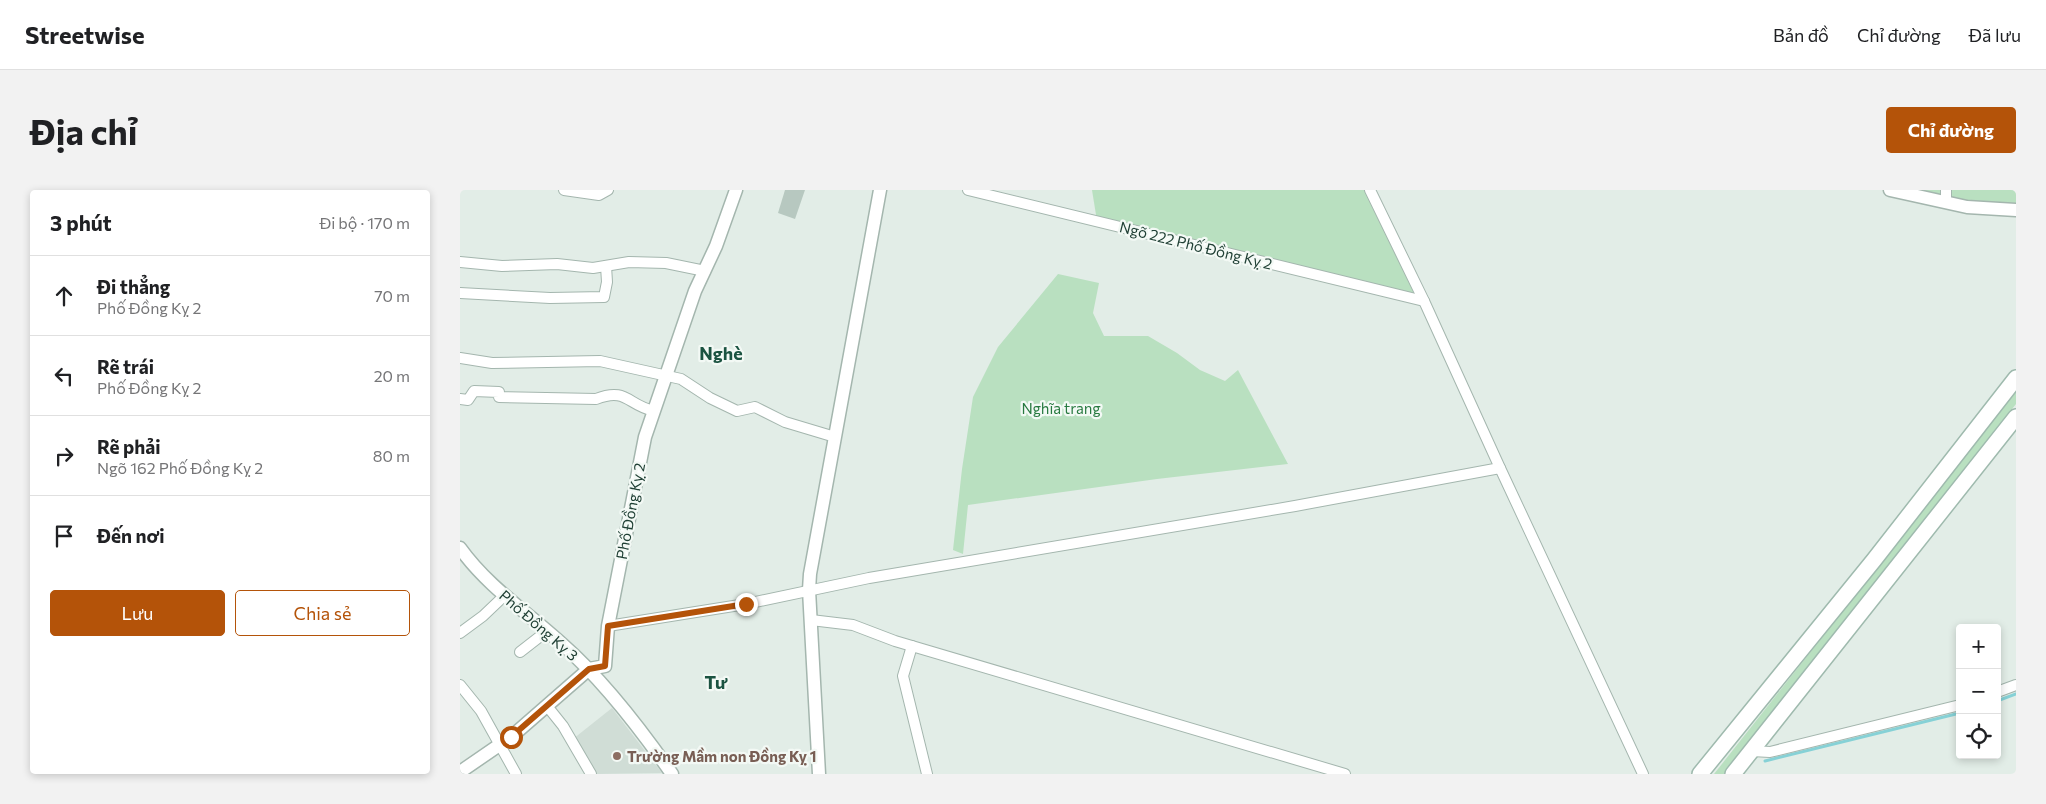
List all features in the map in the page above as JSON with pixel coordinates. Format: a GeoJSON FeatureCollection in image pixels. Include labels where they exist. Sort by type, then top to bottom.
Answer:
{"type":"FeatureCollection","features":[{"type":"Feature","properties":{"kind":"main road"},"geometry":{"type":"LineString","coordinates":[[1700,774],[1874,560],[2016,378]]}},
{"type":"Feature","properties":{"kind":"main road"},"geometry":{"type":"LineString","coordinates":[[1733,774],[2016,417]]}},
{"type":"Feature","properties":{"kind":"street"},"geometry":{"type":"LineString","coordinates":[[564,190],[599,195],[608,190]]}},
{"type":"Feature","properties":{"kind":"street","name":"Phố Đồng Kỵ 2"},"geometry":{"type":"LineString","coordinates":[[460,772],[499,745],[589,669],[605,666],[608,626],[643,445],[695,291],[716,246],[736,190]]}},
{"type":"Feature","properties":{"kind":"street"},"geometry":{"type":"LineString","coordinates":[[819,774],[809,590],[880,190]]}},
{"type":"Feature","properties":{"kind":"street","name":"Ngõ 222 Phố Đồng Kỵ 2"},"geometry":{"type":"LineString","coordinates":[[968,190],[1424,302]]}},
{"type":"Feature","properties":{"kind":"street"},"geometry":{"type":"LineString","coordinates":[[1370,190],[1643,774]]}},
{"type":"Feature","properties":{"kind":"street"},"geometry":{"type":"LineString","coordinates":[[1890,190],[1946,196],[1986,209],[2016,210]]}},
{"type":"Feature","properties":{"kind":"street"},"geometry":{"type":"LineString","coordinates":[[460,262],[502,266],[557,264],[593,268],[629,262],[666,263],[705,271]]}},
{"type":"Feature","properties":{"kind":"street"},"geometry":{"type":"LineString","coordinates":[[460,293],[584,299],[604,297],[607,282],[606,266]]}},
{"type":"Feature","properties":{"kind":"street"},"geometry":{"type":"LineString","coordinates":[[460,358],[492,362],[600,361],[681,379],[710,398],[736,411],[755,407],[785,422],[835,437]]}},
{"type":"Feature","properties":{"kind":"street"},"geometry":{"type":"LineString","coordinates":[[460,400],[468,400],[474,390],[499,392],[499,397],[596,399],[611,393],[626,397],[642,408],[654,410]]}},
{"type":"Feature","properties":{"kind":"street"},"geometry":{"type":"LineString","coordinates":[[608,626],[746,604],[809,590],[1500,468]]}},
{"type":"Feature","properties":{"kind":"street","name":"Phố Đồng Kỵ 3"},"geometry":{"type":"LineString","coordinates":[[460,548],[504,596],[589,669],[672,774]]}},
{"type":"Feature","properties":{"kind":"street"},"geometry":{"type":"LineString","coordinates":[[460,633],[504,596]]}},
{"type":"Feature","properties":{"kind":"street"},"geometry":{"type":"LineString","coordinates":[[811,620],[853,625],[912,646],[1345,774]]}},
{"type":"Feature","properties":{"kind":"street"},"geometry":{"type":"LineString","coordinates":[[520,652],[547,631]]}},
{"type":"Feature","properties":{"kind":"street"},"geometry":{"type":"LineString","coordinates":[[912,646],[903,676],[927,774]]}},
{"type":"Feature","properties":{"kind":"street"},"geometry":{"type":"LineString","coordinates":[[460,685],[481,711],[516,774]]}},
{"type":"Feature","properties":{"kind":"street"},"geometry":{"type":"LineString","coordinates":[[2001,691],[2016,685]]}},
{"type":"Feature","properties":{"kind":"street"},"geometry":{"type":"LineString","coordinates":[[547,706],[563,726],[591,774]]}},
{"type":"Feature","properties":{"kind":"street"},"geometry":{"type":"LineString","coordinates":[[1752,751],[1770,752],[1956,706]]}},
{"type":"Feature","properties":{"kind":"shaded area","name":"Trường Mầm non Đồng Kỵ 1"},"geometry":{"type":"Polygon","coordinates":[[[612,708],[662,773],[597,774],[573,739],[612,708]]]}},
{"type":"Feature","properties":{"kind":"green space"},"geometry":{"type":"Polygon","coordinates":[[[1092,190],[1370,190],[1424,301],[1097,221],[1092,190]]]}},
{"type":"Feature","properties":{"kind":"green space"},"geometry":{"type":"Polygon","coordinates":[[[1890,190],[2016,190],[2016,210],[1890,190]]]}},
{"type":"Feature","properties":{"kind":"green space","name":"Nghĩa trang"},"geometry":{"type":"Polygon","coordinates":[[[1058,274],[1099,283],[1093,313],[1104,336],[1148,336],[1177,353],[1200,370],[1225,381],[1238,370],[1288,464],[1157,479],[968,505],[963,554],[953,550],[962,469],[973,397],[998,347],[1058,274]]]}},
{"type":"Feature","properties":{"kind":"green space"},"geometry":{"type":"Polygon","coordinates":[[[2016,392],[2016,404],[1724,774],[1714,774],[2016,392]]]}},
{"type":"Feature","properties":{"kind":"building"},"geometry":{"type":"Polygon","coordinates":[[[785,190],[805,190],[795,219],[778,213],[785,190]]]}},
{"type":"Feature","properties":{"kind":"waterway"},"geometry":{"type":"LineString","coordinates":[[2001,700],[2016,694]]}},
{"type":"Feature","properties":{"kind":"waterway"},"geometry":{"type":"LineString","coordinates":[[1765,761],[1956,714]]}},
{"type":"Feature","properties":{"kind":"place","name":"Trường Mầm non Đồng Kỵ 1"},"geometry":{"type":"Point","coordinates":[617,756]}},
{"type":"Feature","properties":{"kind":"district","name":"Nghè"},"geometry":{"type":"Point","coordinates":[721,353]}},
{"type":"Feature","properties":{"kind":"district","name":"Tư"},"geometry":{"type":"Point","coordinates":[716,682]}},
{"type":"Feature","properties":{"kind":"route"},"geometry":{"type":"LineString","coordinates":[[511,737],[589,669],[605,666],[608,626],[746,604]]}}]}
